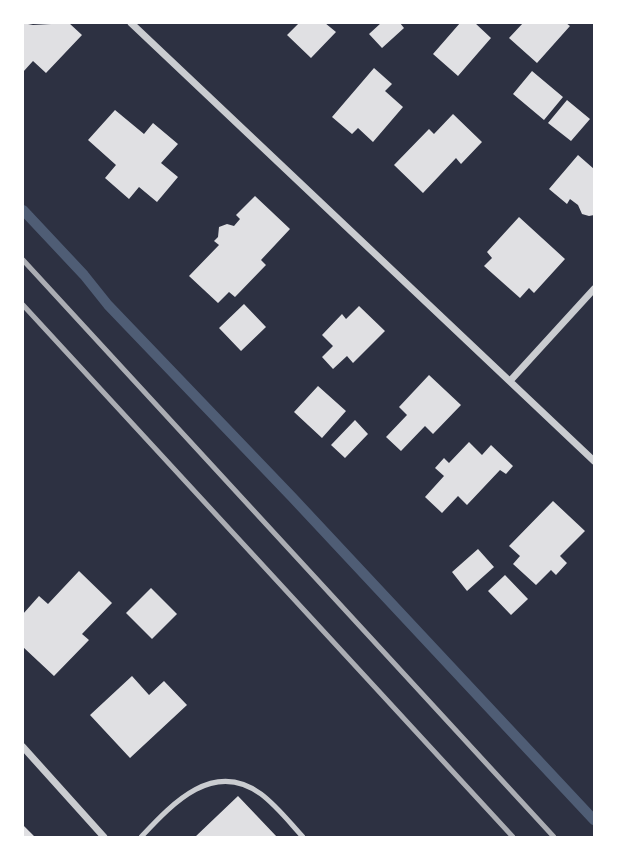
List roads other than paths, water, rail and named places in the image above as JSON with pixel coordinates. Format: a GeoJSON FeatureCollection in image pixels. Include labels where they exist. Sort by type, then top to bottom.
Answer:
{"type":"FeatureCollection","features":[{"type":"Feature","properties":{"kind":"street"},"geometry":{"type":"LineString","coordinates":[[131,23],[594,461]]}},
{"type":"Feature","properties":{"kind":"street"},"geometry":{"type":"LineString","coordinates":[[510,381],[594,289]]}},
{"type":"Feature","properties":{"kind":"street"},"geometry":{"type":"LineString","coordinates":[[23,747],[104,837]]}},
{"type":"Feature","properties":{"kind":"lane"},"geometry":{"type":"LineString","coordinates":[[141,837],[180,798],[199,786],[219,781],[239,783],[259,793],[303,837]]}},
{"type":"Feature","properties":{"kind":"waterway"},"geometry":{"type":"LineString","coordinates":[[23,210],[84,275],[108,305],[594,820]]}},
{"type":"Feature","properties":{"kind":"railway"},"geometry":{"type":"LineString","coordinates":[[23,260],[554,837]]}},
{"type":"Feature","properties":{"kind":"railway"},"geometry":{"type":"LineString","coordinates":[[23,305],[513,837]]}}]}
